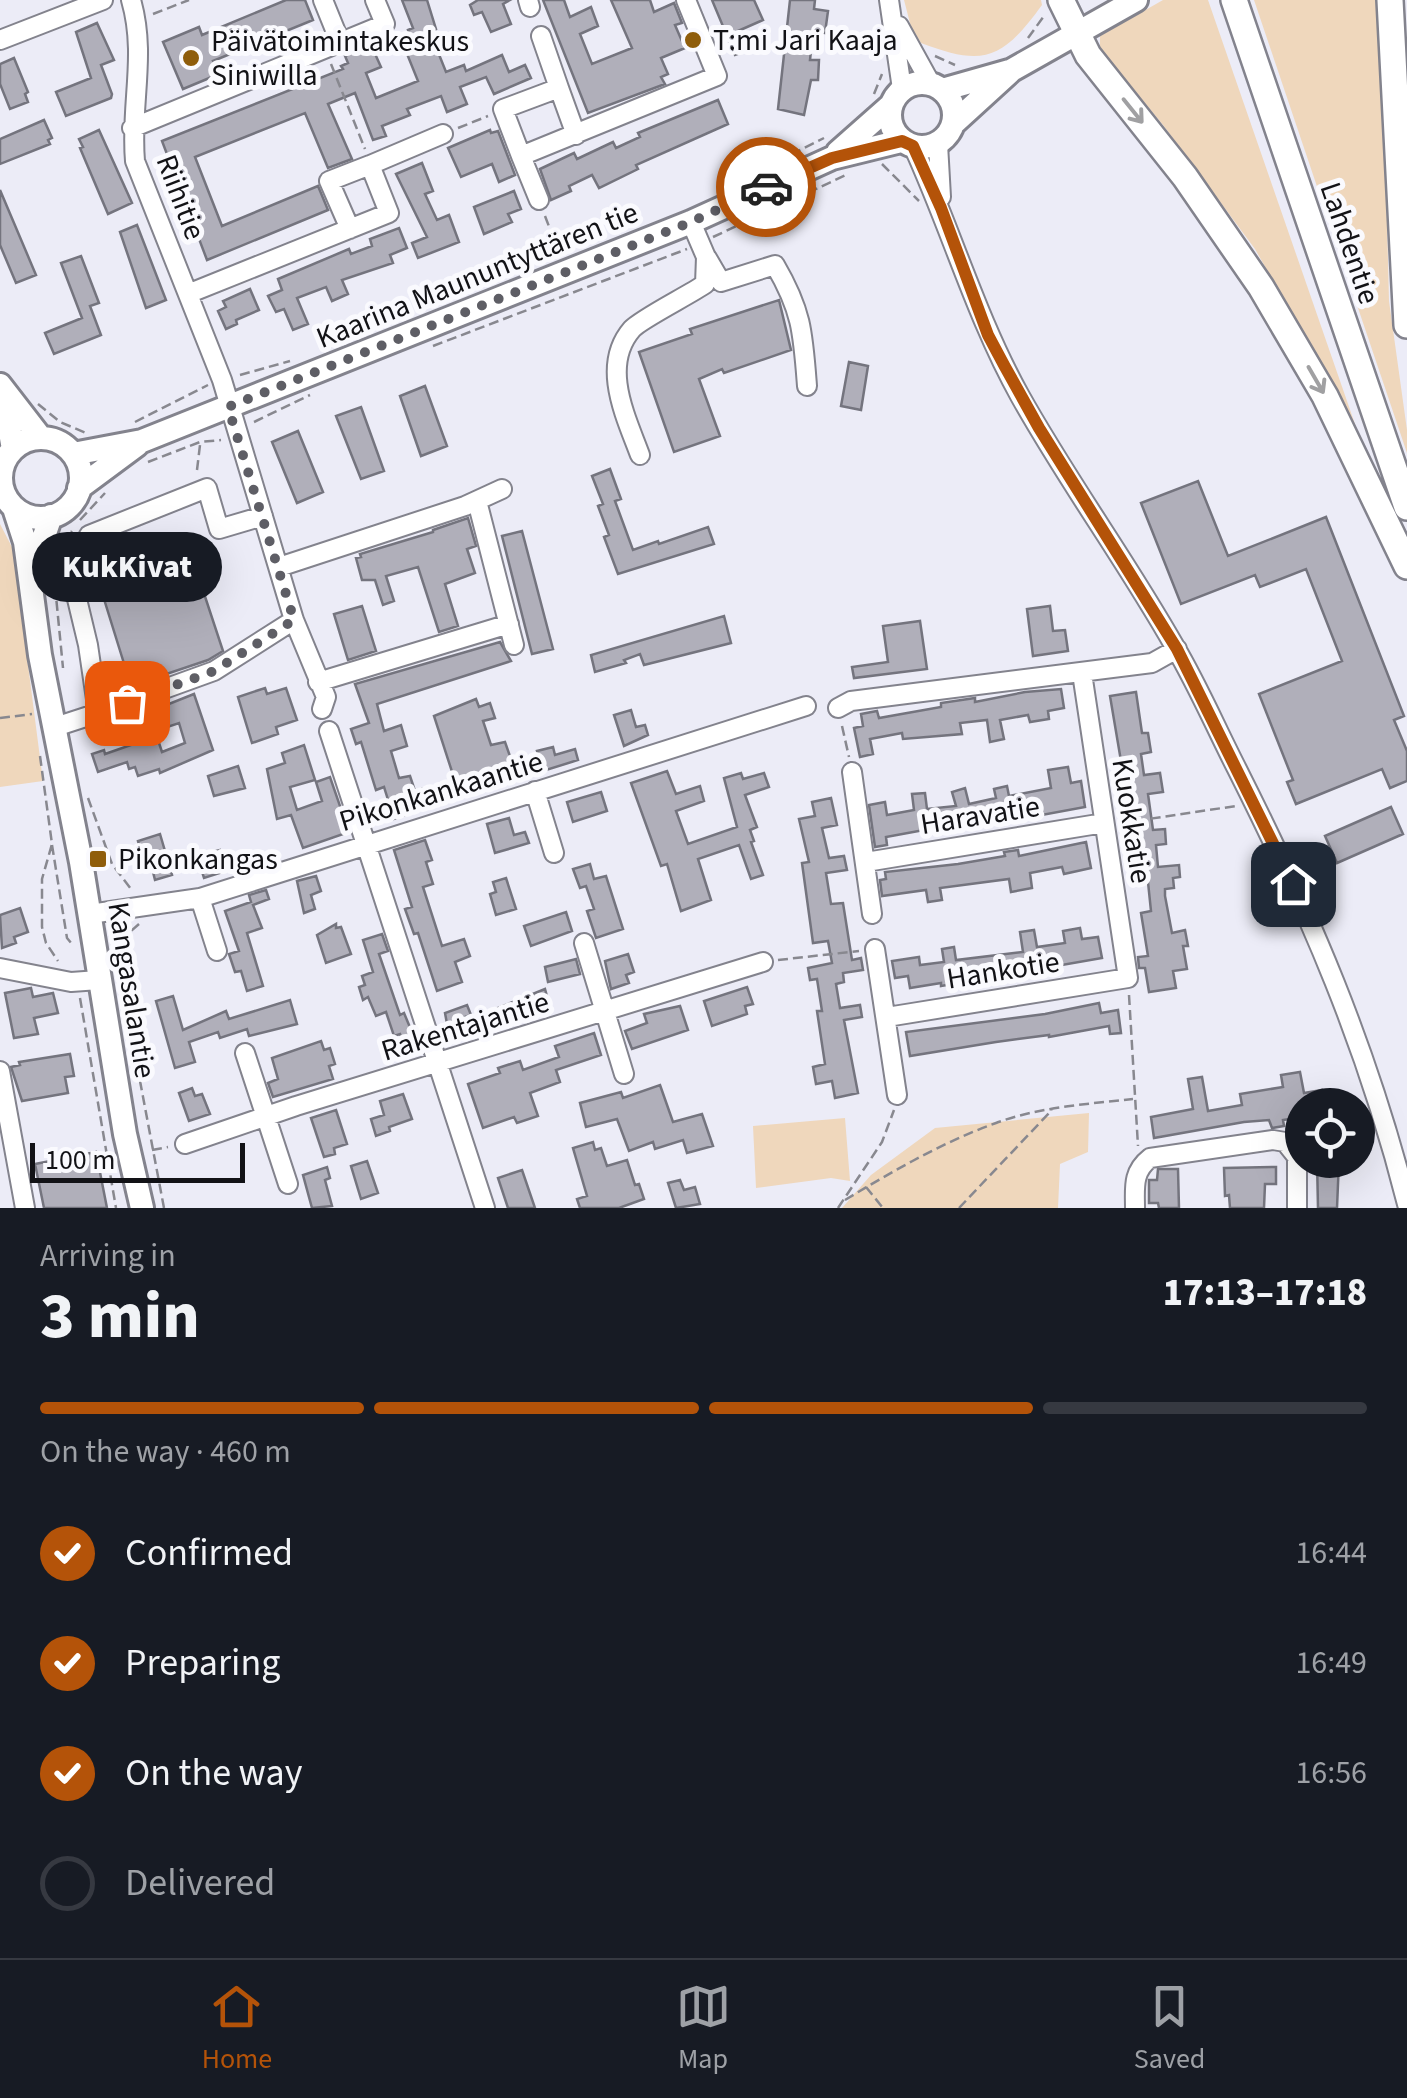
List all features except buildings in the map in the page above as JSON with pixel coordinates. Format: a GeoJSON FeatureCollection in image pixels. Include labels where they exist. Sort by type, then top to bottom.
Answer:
{"type":"FeatureCollection","features":[{"type":"Feature","properties":{"kind":"highway","name":"Lahdentie"},"geometry":{"type":"LineString","coordinates":[[1234,0],[1407,507]]}},
{"type":"Feature","properties":{"kind":"highway"},"geometry":{"type":"LineString","coordinates":[[1390,0],[1407,325]]}},
{"type":"Feature","properties":{"kind":"highway"},"geometry":{"type":"LineString","coordinates":[[1062,3],[1088,55],[1185,178],[1261,287],[1334,414],[1407,566]]}},
{"type":"Feature","properties":{"kind":"main road"},"geometry":{"type":"LineString","coordinates":[[953,124],[953,105],[936,87],[921,82],[887,99],[890,125],[907,144],[938,144],[953,124],[1012,70],[1136,0]]}},
{"type":"Feature","properties":{"kind":"main road"},"geometry":{"type":"LineString","coordinates":[[936,87],[1012,70]]}},
{"type":"Feature","properties":{"kind":"main road","name":"Kaarina Maununtyttären tie"},"geometry":{"type":"LineString","coordinates":[[72,454],[140,443],[228,407],[699,241],[829,147],[887,99]]}},
{"type":"Feature","properties":{"kind":"main road","name":"Kaarina Maununtyttären tie"},"geometry":{"type":"LineString","coordinates":[[829,147],[907,144]]}},
{"type":"Feature","properties":{"kind":"main road"},"geometry":{"type":"LineString","coordinates":[[0,384],[41,438]]}},
{"type":"Feature","properties":{"kind":"main road"},"geometry":{"type":"LineString","coordinates":[[0,409],[8,421],[13,449]]}},
{"type":"Feature","properties":{"kind":"main road"},"geometry":{"type":"LineString","coordinates":[[41,438],[56,441],[72,454],[79,467],[79,488],[69,506],[51,516],[29,516],[14,508],[4,495],[1,479],[4,463],[13,449],[27,440],[41,438]]}},
{"type":"Feature","properties":{"kind":"main road","name":"Kaarina Maununtyttären tie"},"geometry":{"type":"LineString","coordinates":[[79,488],[140,443]]}},
{"type":"Feature","properties":{"kind":"main road","name":"Kangasalantie"},"geometry":{"type":"LineString","coordinates":[[14,508],[25,542],[40,655],[90,914],[125,1134],[142,1208]]}},
{"type":"Feature","properties":{"kind":"main road","name":"Kangasalantie"},"geometry":{"type":"LineString","coordinates":[[34,603],[42,542],[51,516]]}},
{"type":"Feature","properties":{"kind":"street"},"geometry":{"type":"LineString","coordinates":[[0,40],[103,0]]}},
{"type":"Feature","properties":{"kind":"street","name":"Riihitie"},"geometry":{"type":"LineString","coordinates":[[131,0],[140,46],[132,128],[135,161],[222,380],[294,620],[326,697],[322,709]]}},
{"type":"Feature","properties":{"kind":"street"},"geometry":{"type":"LineString","coordinates":[[322,0],[332,45]]}},
{"type":"Feature","properties":{"kind":"street"},"geometry":{"type":"LineString","coordinates":[[132,128],[384,24],[375,0]]}},
{"type":"Feature","properties":{"kind":"street"},"geometry":{"type":"LineString","coordinates":[[521,156],[717,76],[686,0]]}},
{"type":"Feature","properties":{"kind":"street"},"geometry":{"type":"LineString","coordinates":[[891,8],[908,59],[936,87]]}},
{"type":"Feature","properties":{"kind":"street"},"geometry":{"type":"LineString","coordinates":[[541,36],[576,135]]}},
{"type":"Feature","properties":{"kind":"street"},"geometry":{"type":"LineString","coordinates":[[887,99],[908,59]]}},
{"type":"Feature","properties":{"kind":"street"},"geometry":{"type":"LineString","coordinates":[[539,200],[503,109],[560,88]]}},
{"type":"Feature","properties":{"kind":"street"},"geometry":{"type":"LineString","coordinates":[[350,229],[329,181],[443,134]]}},
{"type":"Feature","properties":{"kind":"street"},"geometry":{"type":"LineString","coordinates":[[907,144],[941,208],[988,335],[1020,395],[1177,649],[1320,942],[1364,1056],[1407,1204]]}},
{"type":"Feature","properties":{"kind":"street"},"geometry":{"type":"LineString","coordinates":[[938,144],[941,208]]}},
{"type":"Feature","properties":{"kind":"street"},"geometry":{"type":"LineString","coordinates":[[190,293],[389,213],[370,165]]}},
{"type":"Feature","properties":{"kind":"street"},"geometry":{"type":"LineString","coordinates":[[699,241],[721,282],[775,265],[795,299],[804,339],[807,386]]}},
{"type":"Feature","properties":{"kind":"street"},"geometry":{"type":"LineString","coordinates":[[640,454],[618,394],[618,358],[632,328],[705,284],[699,241]]}},
{"type":"Feature","properties":{"kind":"street"},"geometry":{"type":"LineString","coordinates":[[98,714],[88,645],[71,574],[89,534],[206,488],[219,529],[263,516]]}},
{"type":"Feature","properties":{"kind":"street"},"geometry":{"type":"LineString","coordinates":[[278,566],[502,489]]}},
{"type":"Feature","properties":{"kind":"street"},"geometry":{"type":"LineString","coordinates":[[476,501],[514,645]]}},
{"type":"Feature","properties":{"kind":"street"},"geometry":{"type":"LineString","coordinates":[[55,727],[214,671],[294,620]]}},
{"type":"Feature","properties":{"kind":"street"},"geometry":{"type":"LineString","coordinates":[[318,682],[509,624]]}},
{"type":"Feature","properties":{"kind":"street"},"geometry":{"type":"LineString","coordinates":[[838,708],[851,701],[1152,664],[1177,649]]}},
{"type":"Feature","properties":{"kind":"street","name":"Kuokkatie"},"geometry":{"type":"LineString","coordinates":[[1082,673],[1128,978]]}},
{"type":"Feature","properties":{"kind":"street","name":"Pikonkankaantie"},"geometry":{"type":"LineString","coordinates":[[90,914],[200,898],[806,706]]}},
{"type":"Feature","properties":{"kind":"street"},"geometry":{"type":"LineString","coordinates":[[330,731],[484,1208]]}},
{"type":"Feature","properties":{"kind":"street"},"geometry":{"type":"LineString","coordinates":[[852,772],[872,914]]}},
{"type":"Feature","properties":{"kind":"street"},"geometry":{"type":"LineString","coordinates":[[536,791],[554,853]]}},
{"type":"Feature","properties":{"kind":"street","name":"Haravatie"},"geometry":{"type":"LineString","coordinates":[[866,862],[1104,823]]}},
{"type":"Feature","properties":{"kind":"street"},"geometry":{"type":"LineString","coordinates":[[200,898],[217,951]]}},
{"type":"Feature","properties":{"kind":"street"},"geometry":{"type":"LineString","coordinates":[[584,943],[624,1074]]}},
{"type":"Feature","properties":{"kind":"street"},"geometry":{"type":"LineString","coordinates":[[875,949],[898,1095]]}},
{"type":"Feature","properties":{"kind":"street","name":"Rakentajantie"},"geometry":{"type":"LineString","coordinates":[[185,1144],[763,962]]}},
{"type":"Feature","properties":{"kind":"street"},"geometry":{"type":"LineString","coordinates":[[0,968],[71,982],[99,980]]}},
{"type":"Feature","properties":{"kind":"street","name":"Hankotie"},"geometry":{"type":"LineString","coordinates":[[887,1017],[1128,978]]}},
{"type":"Feature","properties":{"kind":"street"},"geometry":{"type":"LineString","coordinates":[[245,1053],[288,1184]]}},
{"type":"Feature","properties":{"kind":"street"},"geometry":{"type":"LineString","coordinates":[[0,1072],[25,1208]]}},
{"type":"Feature","properties":{"kind":"street"},"geometry":{"type":"LineString","coordinates":[[1135,1208],[1135,1178],[1140,1166],[1150,1158],[1273,1140],[1285,1142],[1297,1158],[1297,1208]]}},
{"type":"Feature","properties":{"kind":"path"},"geometry":{"type":"LineString","coordinates":[[137,22],[189,0]]}},
{"type":"Feature","properties":{"kind":"path"},"geometry":{"type":"LineString","coordinates":[[1026,42],[1042,18],[1062,3]]}},
{"type":"Feature","properties":{"kind":"path"},"geometry":{"type":"LineString","coordinates":[[332,45],[370,165]]}},
{"type":"Feature","properties":{"kind":"path"},"geometry":{"type":"LineString","coordinates":[[887,99],[886,66],[934,56],[964,69]]}},
{"type":"Feature","properties":{"kind":"path"},"geometry":{"type":"LineString","coordinates":[[443,134],[503,109]]}},
{"type":"Feature","properties":{"kind":"path"},"geometry":{"type":"LineString","coordinates":[[775,162],[829,147]]}},
{"type":"Feature","properties":{"kind":"path"},"geometry":{"type":"LineString","coordinates":[[422,350],[699,241],[851,172]]}},
{"type":"Feature","properties":{"kind":"path"},"geometry":{"type":"LineString","coordinates":[[539,200],[560,256]]}},
{"type":"Feature","properties":{"kind":"path"},"geometry":{"type":"LineString","coordinates":[[140,443],[222,380],[297,359]]}},
{"type":"Feature","properties":{"kind":"path"},"geometry":{"type":"LineString","coordinates":[[140,443],[222,440],[314,393]]}},
{"type":"Feature","properties":{"kind":"path"},"geometry":{"type":"LineString","coordinates":[[25,415],[39,404],[60,422],[96,436],[98,452]]}},
{"type":"Feature","properties":{"kind":"path"},"geometry":{"type":"LineString","coordinates":[[197,470],[200,442]]}},
{"type":"Feature","properties":{"kind":"path"},"geometry":{"type":"LineString","coordinates":[[838,708],[852,772]]}},
{"type":"Feature","properties":{"kind":"path"},"geometry":{"type":"LineString","coordinates":[[0,718],[34,714]]}},
{"type":"Feature","properties":{"kind":"path"},"geometry":{"type":"LineString","coordinates":[[38,748],[67,938],[72,944]]}},
{"type":"Feature","properties":{"kind":"path"},"geometry":{"type":"LineString","coordinates":[[1104,823],[1246,804]]}},
{"type":"Feature","properties":{"kind":"path"},"geometry":{"type":"LineString","coordinates":[[52,844],[42,879],[42,927],[46,943],[82,1001],[116,1208]]}},
{"type":"Feature","properties":{"kind":"path"},"geometry":{"type":"LineString","coordinates":[[100,869],[112,864]]}},
{"type":"Feature","properties":{"kind":"path"},"geometry":{"type":"LineString","coordinates":[[144,907],[150,919],[123,938],[122,950],[136,1065],[164,1208]]}},
{"type":"Feature","properties":{"kind":"path"},"geometry":{"type":"LineString","coordinates":[[763,962],[875,949]]}},
{"type":"Feature","properties":{"kind":"path"},"geometry":{"type":"LineString","coordinates":[[112,951],[122,950]]}},
{"type":"Feature","properties":{"kind":"path"},"geometry":{"type":"LineString","coordinates":[[1128,978],[1140,1166]]}},
{"type":"Feature","properties":{"kind":"path"},"geometry":{"type":"LineString","coordinates":[[838,1208],[882,1142],[898,1095]]}},
{"type":"Feature","properties":{"kind":"path"},"geometry":{"type":"LineString","coordinates":[[844,1200],[924,1154],[998,1122],[1054,1109],[1133,1099]]}},
{"type":"Feature","properties":{"kind":"path"},"geometry":{"type":"LineString","coordinates":[[959,1208],[1054,1109]]}},
{"type":"Feature","properties":{"kind":"path"},"geometry":{"type":"LineString","coordinates":[[866,1187],[883,1208]]}},
{"type":"Feature","properties":{"kind":"shaded area"},"geometry":{"type":"Polygon","coordinates":[[[904,0],[1041,0],[1042,5],[1003,48],[976,56],[921,43],[911,27],[904,0]]]}},
{"type":"Feature","properties":{"kind":"shaded area"},"geometry":{"type":"Polygon","coordinates":[[[1163,0],[1208,0],[1356,427],[1255,249],[1163,125],[1100,49],[1100,36],[1163,0]]]}},
{"type":"Feature","properties":{"kind":"shaded area"},"geometry":{"type":"Polygon","coordinates":[[[1254,0],[1378,0],[1382,22],[1389,301],[1407,453],[1254,0]]]}},
{"type":"Feature","properties":{"kind":"shaded area"},"geometry":{"type":"Polygon","coordinates":[[[0,524],[13,549],[43,781],[0,787],[0,524]]]}},
{"type":"Feature","properties":{"kind":"shaded area"},"geometry":{"type":"Polygon","coordinates":[[[1089,1113],[1088,1152],[1060,1164],[1058,1208],[842,1208],[871,1175],[935,1128],[1089,1113]]]}},
{"type":"Feature","properties":{"kind":"shaded area"},"geometry":{"type":"Polygon","coordinates":[[[845,1118],[850,1181],[831,1178],[756,1188],[753,1126],[845,1118]]]}},
{"type":"Feature","properties":{"kind":"way so far"},"geometry":{"type":"LineString","coordinates":[[127,703],[214,671],[294,620],[228,407],[691,222],[766,187]]}},
{"type":"Feature","properties":{"kind":"place","name":"T:mi Jari Kaaja"},"geometry":{"type":"Point","coordinates":[693,40]}},
{"type":"Feature","properties":{"kind":"place","name":"Päivätoimintakeskus Siniwilla"},"geometry":{"type":"Point","coordinates":[191,58]}},
{"type":"Feature","properties":{"kind":"place","name":"KukKivat"},"geometry":{"type":"Point","coordinates":[127,703]}},
{"type":"Feature","properties":{"kind":"place","name":"Pikonkangas"},"geometry":{"type":"Point","coordinates":[98,859]}},
{"type":"Feature","properties":{"kind":"route"},"geometry":{"type":"LineString","coordinates":[[766,187],[832,158],[874,146],[902,141],[913,146],[941,208],[988,335],[1039,428],[1177,649],[1293,884]]}}]}
